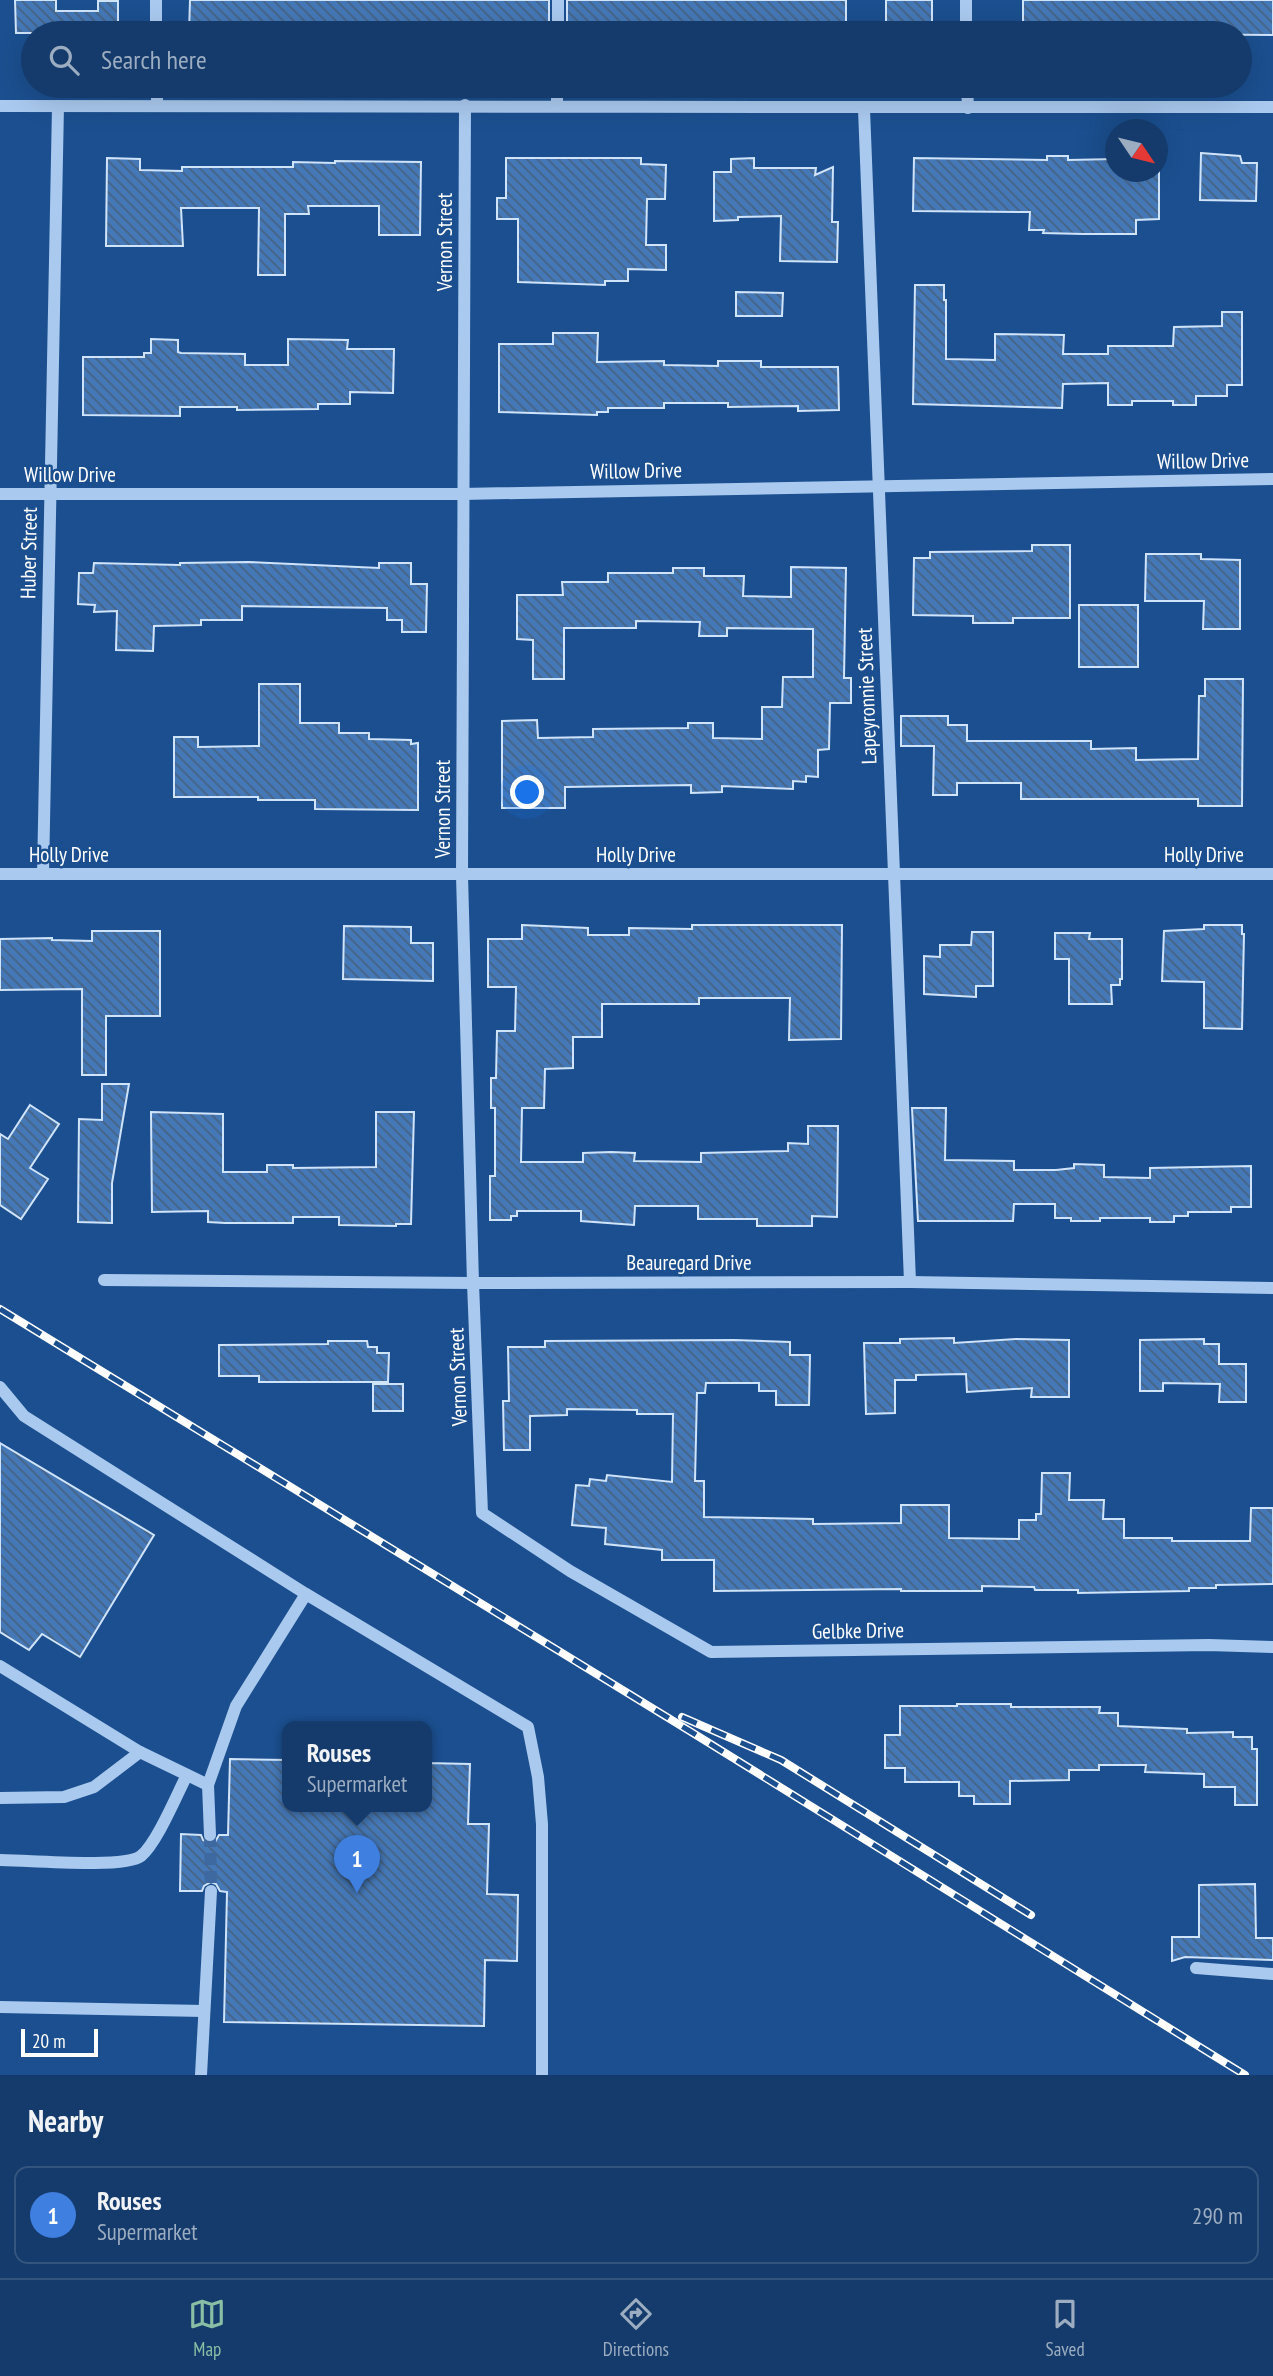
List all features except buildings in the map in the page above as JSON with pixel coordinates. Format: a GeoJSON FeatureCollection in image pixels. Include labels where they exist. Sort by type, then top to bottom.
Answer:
{"type":"FeatureCollection","features":[{"type":"Feature","properties":{"kind":"street"},"geometry":{"type":"LineString","coordinates":[[156,0],[156,21]]}},
{"type":"Feature","properties":{"kind":"street"},"geometry":{"type":"LineString","coordinates":[[558,0],[558,21]]}},
{"type":"Feature","properties":{"kind":"street"},"geometry":{"type":"LineString","coordinates":[[966,0],[967,21]]}},
{"type":"Feature","properties":{"kind":"street"},"geometry":{"type":"LineString","coordinates":[[157,98],[157,106]]}},
{"type":"Feature","properties":{"kind":"street"},"geometry":{"type":"LineString","coordinates":[[556,98],[556,106]]}},
{"type":"Feature","properties":{"kind":"street"},"geometry":{"type":"LineString","coordinates":[[968,98],[968,108]]}},
{"type":"Feature","properties":{"kind":"street"},"geometry":{"type":"LineString","coordinates":[[0,106],[465,105],[864,109],[1273,107]]}},
{"type":"Feature","properties":{"kind":"street","name":"Vernon Street"},"geometry":{"type":"LineString","coordinates":[[465,105],[462,874],[482,1513]]}},
{"type":"Feature","properties":{"kind":"street","name":"Huber Street"},"geometry":{"type":"LineString","coordinates":[[43,874],[58,106]]}},
{"type":"Feature","properties":{"kind":"street","name":"Lapeyronnie Street"},"geometry":{"type":"LineString","coordinates":[[864,109],[910,1282]]}},
{"type":"Feature","properties":{"kind":"street","name":"Willow Drive"},"geometry":{"type":"LineString","coordinates":[[0,494],[462,494],[1273,479]]}},
{"type":"Feature","properties":{"kind":"street","name":"Holly Drive"},"geometry":{"type":"LineString","coordinates":[[0,874],[1273,874]]}},
{"type":"Feature","properties":{"kind":"street","name":"Beauregard Drive"},"geometry":{"type":"LineString","coordinates":[[104,1280],[910,1282],[1273,1288]]}},
{"type":"Feature","properties":{"kind":"street"},"geometry":{"type":"LineString","coordinates":[[0,1387],[23,1416],[306,1594],[528,1727],[538,1777],[542,1824],[542,2075]]}},
{"type":"Feature","properties":{"kind":"street","name":"Gelbke Drive"},"geometry":{"type":"LineString","coordinates":[[482,1513],[570,1571],[711,1652],[1209,1645],[1273,1647]]}},
{"type":"Feature","properties":{"kind":"street"},"geometry":{"type":"LineString","coordinates":[[211,1835],[208,1785],[236,1706],[306,1594]]}},
{"type":"Feature","properties":{"kind":"street"},"geometry":{"type":"LineString","coordinates":[[0,1666],[140,1752],[208,1785]]}},
{"type":"Feature","properties":{"kind":"street"},"geometry":{"type":"LineString","coordinates":[[0,1798],[64,1797],[94,1787],[140,1752]]}},
{"type":"Feature","properties":{"kind":"street"},"geometry":{"type":"LineString","coordinates":[[0,1860],[119,1863],[141,1857],[154,1839],[187,1775]]}},
{"type":"Feature","properties":{"kind":"street"},"geometry":{"type":"LineString","coordinates":[[201,2075],[211,1891]]}},
{"type":"Feature","properties":{"kind":"street"},"geometry":{"type":"LineString","coordinates":[[1196,1968],[1273,1974]]}},
{"type":"Feature","properties":{"kind":"street"},"geometry":{"type":"LineString","coordinates":[[0,2007],[204,2011]]}},
{"type":"Feature","properties":{"kind":"tunnel"},"geometry":{"type":"LineString","coordinates":[[210,1835],[211,1891]]}},
{"type":"Feature","properties":{"kind":"railway"},"geometry":{"type":"LineString","coordinates":[[0,1309],[1245,2075]]}},
{"type":"Feature","properties":{"kind":"railway"},"geometry":{"type":"LineString","coordinates":[[682,1717],[781,1760],[1031,1915]]}},
{"type":"Feature","properties":{"kind":"place","name":"Rouses"},"geometry":{"type":"Point","coordinates":[357,1893]}}]}
